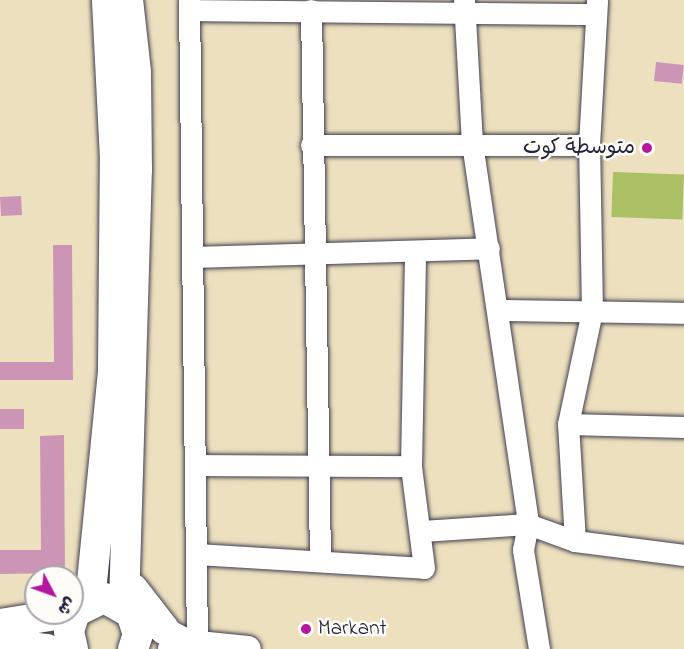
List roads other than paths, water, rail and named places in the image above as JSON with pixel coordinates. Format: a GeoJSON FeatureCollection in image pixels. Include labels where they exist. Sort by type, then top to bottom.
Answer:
{"type":"FeatureCollection","features":[{"type":"Feature","properties":{"kind":"highway"},"geometry":{"type":"LineString","coordinates":[[84,582],[96,546],[113,372],[115,159],[106,0]]}},
{"type":"Feature","properties":{"kind":"highway"},"geometry":{"type":"LineString","coordinates":[[128,0],[136,72],[136,170],[125,572],[128,609],[138,634],[133,649]]}},
{"type":"Feature","properties":{"kind":"highway"},"geometry":{"type":"LineString","coordinates":[[125,572],[180,641]]}},
{"type":"Feature","properties":{"kind":"highway"},"geometry":{"type":"LineString","coordinates":[[84,602],[104,598],[128,609]]}},
{"type":"Feature","properties":{"kind":"highway"},"geometry":{"type":"LineString","coordinates":[[10,636],[25,625]]}},
{"type":"Feature","properties":{"kind":"highway"},"geometry":{"type":"LineString","coordinates":[[10,636],[32,625]]}},
{"type":"Feature","properties":{"kind":"highway"},"geometry":{"type":"LineString","coordinates":[[71,625],[69,631],[73,649]]}},
{"type":"Feature","properties":{"kind":"highway"},"geometry":{"type":"LineString","coordinates":[[10,636],[47,649]]}},
{"type":"Feature","properties":{"kind":"main road"},"geometry":{"type":"LineString","coordinates":[[128,609],[180,641],[248,649]]}},
{"type":"Feature","properties":{"kind":"street"},"geometry":{"type":"LineString","coordinates":[[180,641],[197,554],[198,465],[189,5],[311,10],[464,5],[596,7],[589,145],[592,311],[568,424],[576,541]]}},
{"type":"Feature","properties":{"kind":"street"},"geometry":{"type":"LineString","coordinates":[[464,5],[472,143],[528,524],[523,550],[539,649]]}},
{"type":"Feature","properties":{"kind":"street"},"geometry":{"type":"LineString","coordinates":[[311,10],[315,466],[320,561]]}},
{"type":"Feature","properties":{"kind":"street"},"geometry":{"type":"LineString","coordinates":[[311,145],[472,143],[589,145]]}},
{"type":"Feature","properties":{"kind":"street"},"geometry":{"type":"LineString","coordinates":[[194,257],[313,251],[489,248]]}},
{"type":"Feature","properties":{"kind":"street"},"geometry":{"type":"LineString","coordinates":[[197,554],[424,568],[422,531],[411,466],[415,251]]}},
{"type":"Feature","properties":{"kind":"street"},"geometry":{"type":"LineString","coordinates":[[498,310],[684,313]]}},
{"type":"Feature","properties":{"kind":"street"},"geometry":{"type":"LineString","coordinates":[[568,424],[684,427]]}},
{"type":"Feature","properties":{"kind":"street"},"geometry":{"type":"LineString","coordinates":[[198,465],[411,466]]}},
{"type":"Feature","properties":{"kind":"street"},"geometry":{"type":"LineString","coordinates":[[422,531],[528,524],[576,541],[684,555]]}},
{"type":"Feature","properties":{"kind":"place","name":"متوسطة كوت"},"geometry":{"type":"Point","coordinates":[647,148]}},
{"type":"Feature","properties":{"kind":"place","name":"Markant"},"geometry":{"type":"Point","coordinates":[306,629]}}]}
